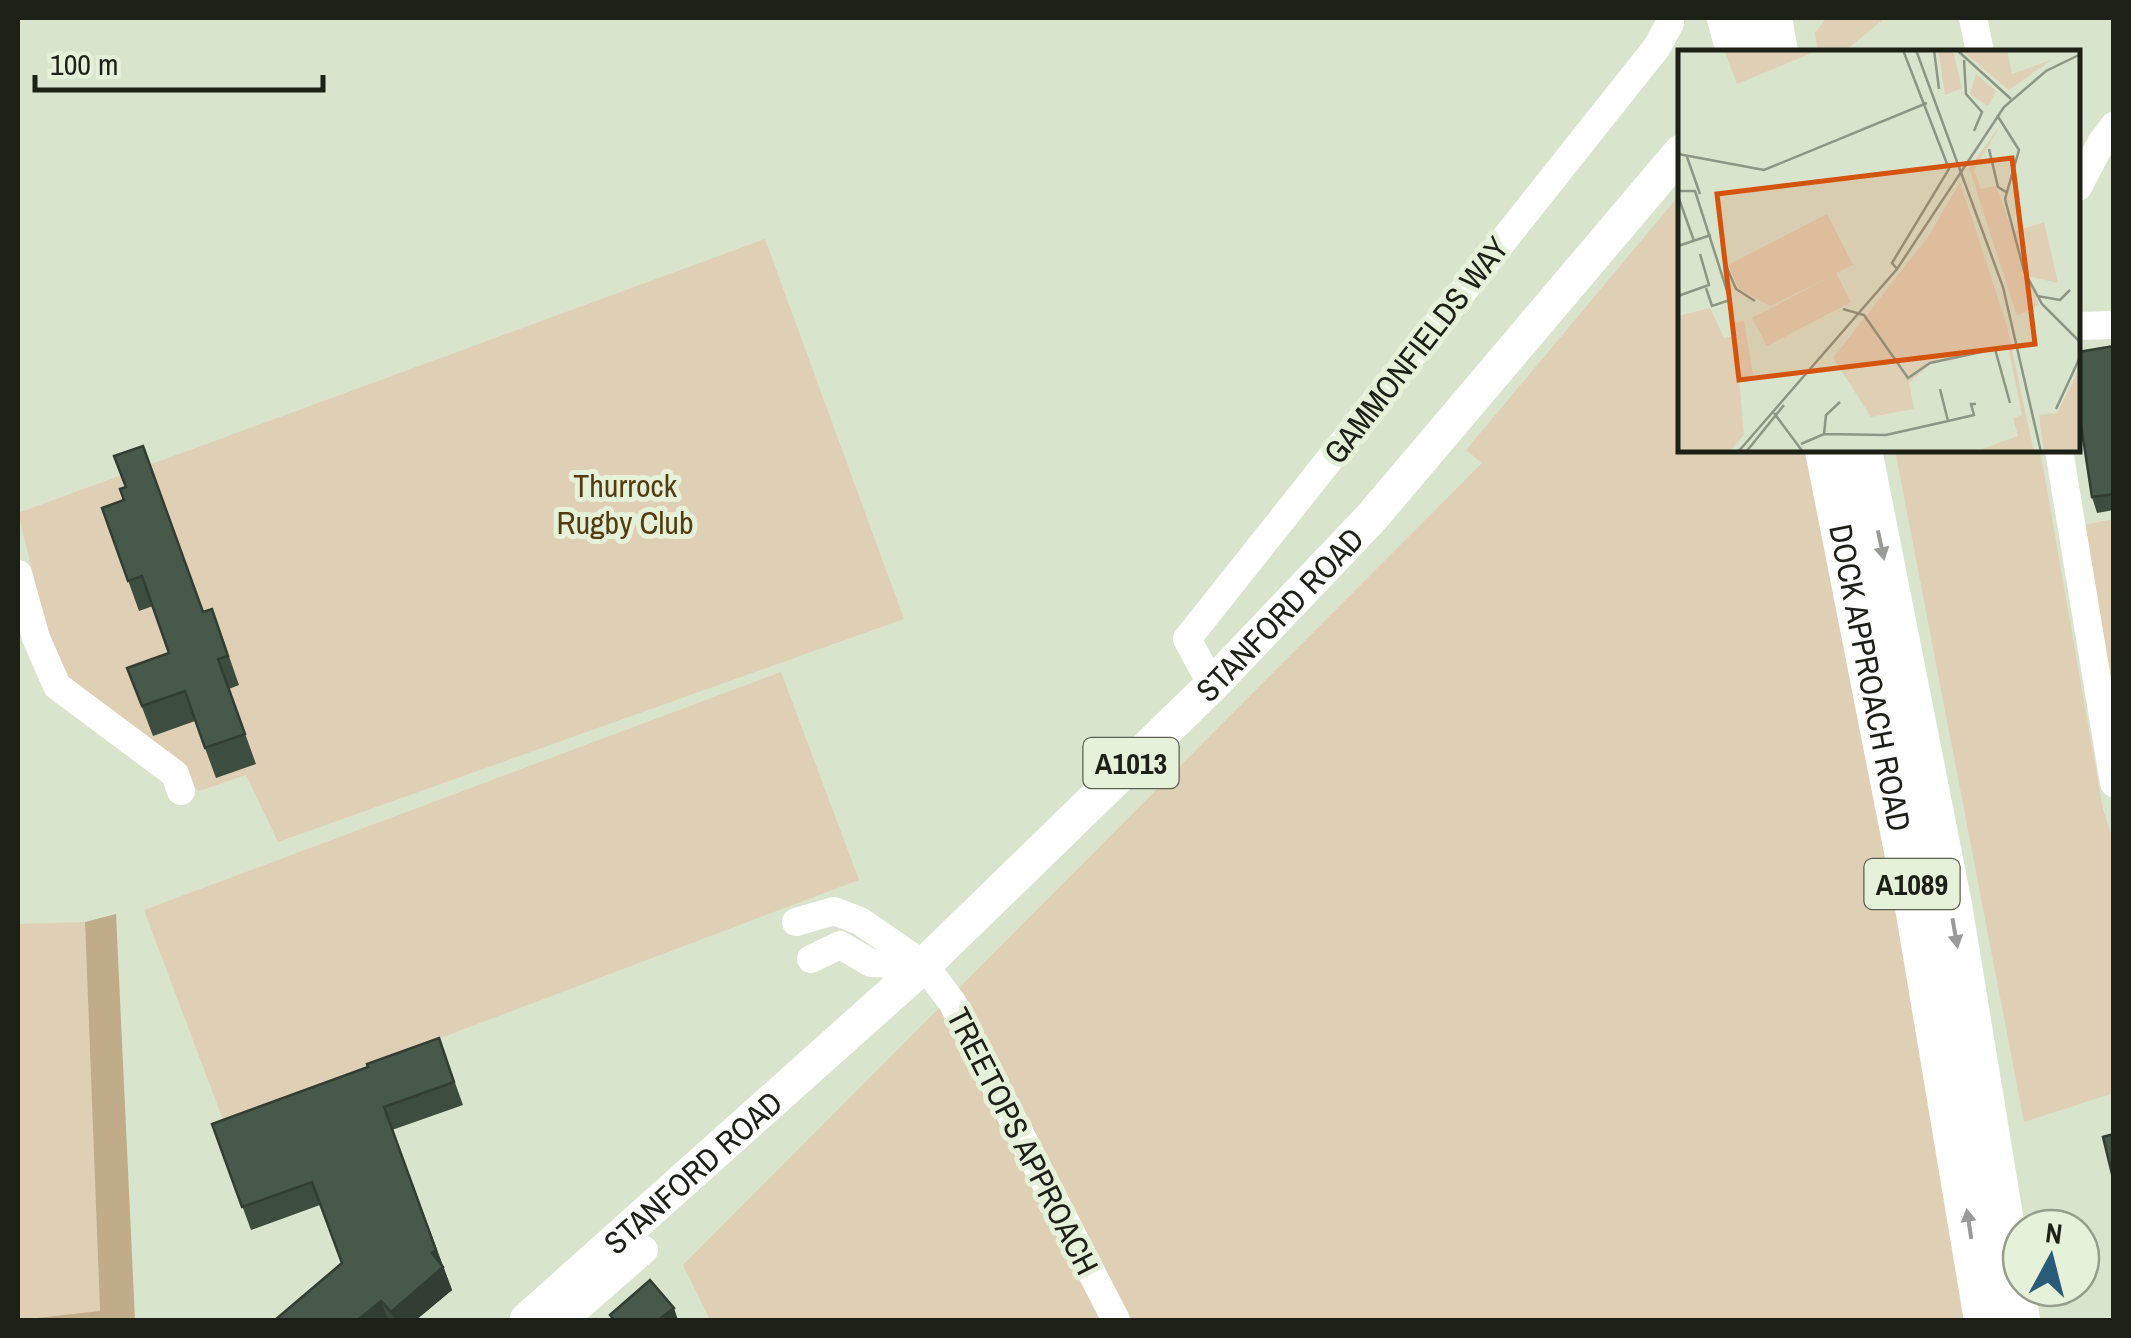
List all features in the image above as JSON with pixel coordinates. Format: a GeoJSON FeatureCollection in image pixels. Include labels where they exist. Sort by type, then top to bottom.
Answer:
{"type":"FeatureCollection","features":[{"type":"Feature","properties":{"kind":"highway"},"geometry":{"type":"LineString","coordinates":[[1728,18],[1736,50]]}},
{"type":"Feature","properties":{"kind":"highway"},"geometry":{"type":"LineString","coordinates":[[1770,18],[1777,50]]}},
{"type":"Feature","properties":{"kind":"highway","name":"DOCK APPROACH ROAD"},"geometry":{"type":"LineString","coordinates":[[1826,452],[1916,907],[1985,1320]]}},
{"type":"Feature","properties":{"kind":"highway","name":"DOCK APPROACH ROAD"},"geometry":{"type":"LineString","coordinates":[[1860,452],[1950,905],[2019,1320]]}},
{"type":"Feature","properties":{"kind":"main road"},"geometry":{"type":"LineString","coordinates":[[1758,50],[1782,18]]}},
{"type":"Feature","properties":{"kind":"main road","name":"STANFORD ROAD"},"geometry":{"type":"LineString","coordinates":[[526,1320],[924,965],[1212,684],[1371,518],[1678,156]]}},
{"type":"Feature","properties":{"kind":"street","name":"GAMMONFIELDS WAY"},"geometry":{"type":"LineString","coordinates":[[1212,684],[1187,638],[1657,47],[1670,18]]}},
{"type":"Feature","properties":{"kind":"street"},"geometry":{"type":"LineString","coordinates":[[1974,18],[1980,50]]}},
{"type":"Feature","properties":{"kind":"street"},"geometry":{"type":"LineString","coordinates":[[2081,181],[2114,126]]}},
{"type":"Feature","properties":{"kind":"street"},"geometry":{"type":"LineString","coordinates":[[2081,326],[2114,325]]}},
{"type":"Feature","properties":{"kind":"street"},"geometry":{"type":"LineString","coordinates":[[2059,452],[2114,784]]}},
{"type":"Feature","properties":{"kind":"street"},"geometry":{"type":"LineString","coordinates":[[18,574],[36,638],[57,686],[175,774],[181,791]]}},
{"type":"Feature","properties":{"kind":"street"},"geometry":{"type":"LineString","coordinates":[[796,922],[834,911],[843,928],[840,945]]}},
{"type":"Feature","properties":{"kind":"street","name":"TREETOPS APPROACH"},"geometry":{"type":"LineString","coordinates":[[834,911],[860,922],[924,965],[952,1002],[1116,1320]]}},
{"type":"Feature","properties":{"kind":"street"},"geometry":{"type":"LineString","coordinates":[[840,945],[870,963],[924,965]]}},
{"type":"Feature","properties":{"kind":"street"},"geometry":{"type":"LineString","coordinates":[[810,958],[840,945]]}},
{"type":"Feature","properties":{"kind":"street"},"geometry":{"type":"LineString","coordinates":[[564,1320],[644,1250]]}},
{"type":"Feature","properties":{"kind":"green space"},"geometry":{"type":"Polygon","coordinates":[[[1826,18],[1885,18],[1851,50],[1818,50],[1815,33],[1826,18]]]}},
{"type":"Feature","properties":{"kind":"green space"},"geometry":{"type":"Polygon","coordinates":[[[1678,197],[1678,452],[1810,452],[1866,721],[1966,1320],[710,1320],[683,1265],[1482,463],[1466,450],[1678,197]]]}},
{"type":"Feature","properties":{"kind":"green space","name":"Thurrock Rugby Club"},"geometry":{"type":"Polygon","coordinates":[[[765,239],[904,619],[278,842],[246,775],[199,791],[77,689],[54,660],[18,513],[765,239]]]}},
{"type":"Feature","properties":{"kind":"green space"},"geometry":{"type":"Polygon","coordinates":[[[1895,452],[2040,452],[2103,809],[2113,840],[2114,1093],[2024,1122],[1895,452]]]}},
{"type":"Feature","properties":{"kind":"green space"},"geometry":{"type":"Polygon","coordinates":[[[2113,519],[2113,708],[2080,526],[2113,519]]]}},
{"type":"Feature","properties":{"kind":"green space"},"geometry":{"type":"Polygon","coordinates":[[[781,672],[859,880],[223,1120],[144,910],[781,672]]]}},
{"type":"Feature","properties":{"kind":"green space"},"geometry":{"type":"Polygon","coordinates":[[[85,922],[100,1312],[18,1319],[18,924],[85,922]]]}},
{"type":"Feature","properties":{"kind":"shaded area"},"geometry":{"type":"Polygon","coordinates":[[[116,914],[135,1320],[18,1320],[100,1311],[85,922],[116,914]]]}},
{"type":"Feature","properties":{"kind":"building"},"geometry":{"type":"Polygon","coordinates":[[[2114,346],[2114,494],[2092,497],[2081,425],[2081,352],[2114,346]]]}},
{"type":"Feature","properties":{"kind":"building"},"geometry":{"type":"Polygon","coordinates":[[[143,446],[203,612],[212,609],[228,656],[218,659],[245,734],[205,748],[185,691],[142,706],[127,668],[169,653],[142,576],[128,581],[102,508],[124,500],[120,489],[126,487],[114,456],[143,446]]]}},
{"type":"Feature","properties":{"kind":"building"},"geometry":{"type":"Polygon","coordinates":[[[439,1038],[454,1082],[384,1107],[436,1250],[432,1253],[443,1267],[391,1312],[381,1301],[358,1320],[275,1320],[342,1263],[312,1182],[242,1207],[212,1124],[439,1038]]]}},
{"type":"Feature","properties":{"kind":"building"},"geometry":{"type":"Polygon","coordinates":[[[2114,1134],[2114,1174],[2112,1174],[2103,1137],[2114,1134]]]}},
{"type":"Feature","properties":{"kind":"building"},"geometry":{"type":"Polygon","coordinates":[[[650,1280],[674,1308],[658,1320],[614,1320],[610,1315],[650,1280]]]}}]}
